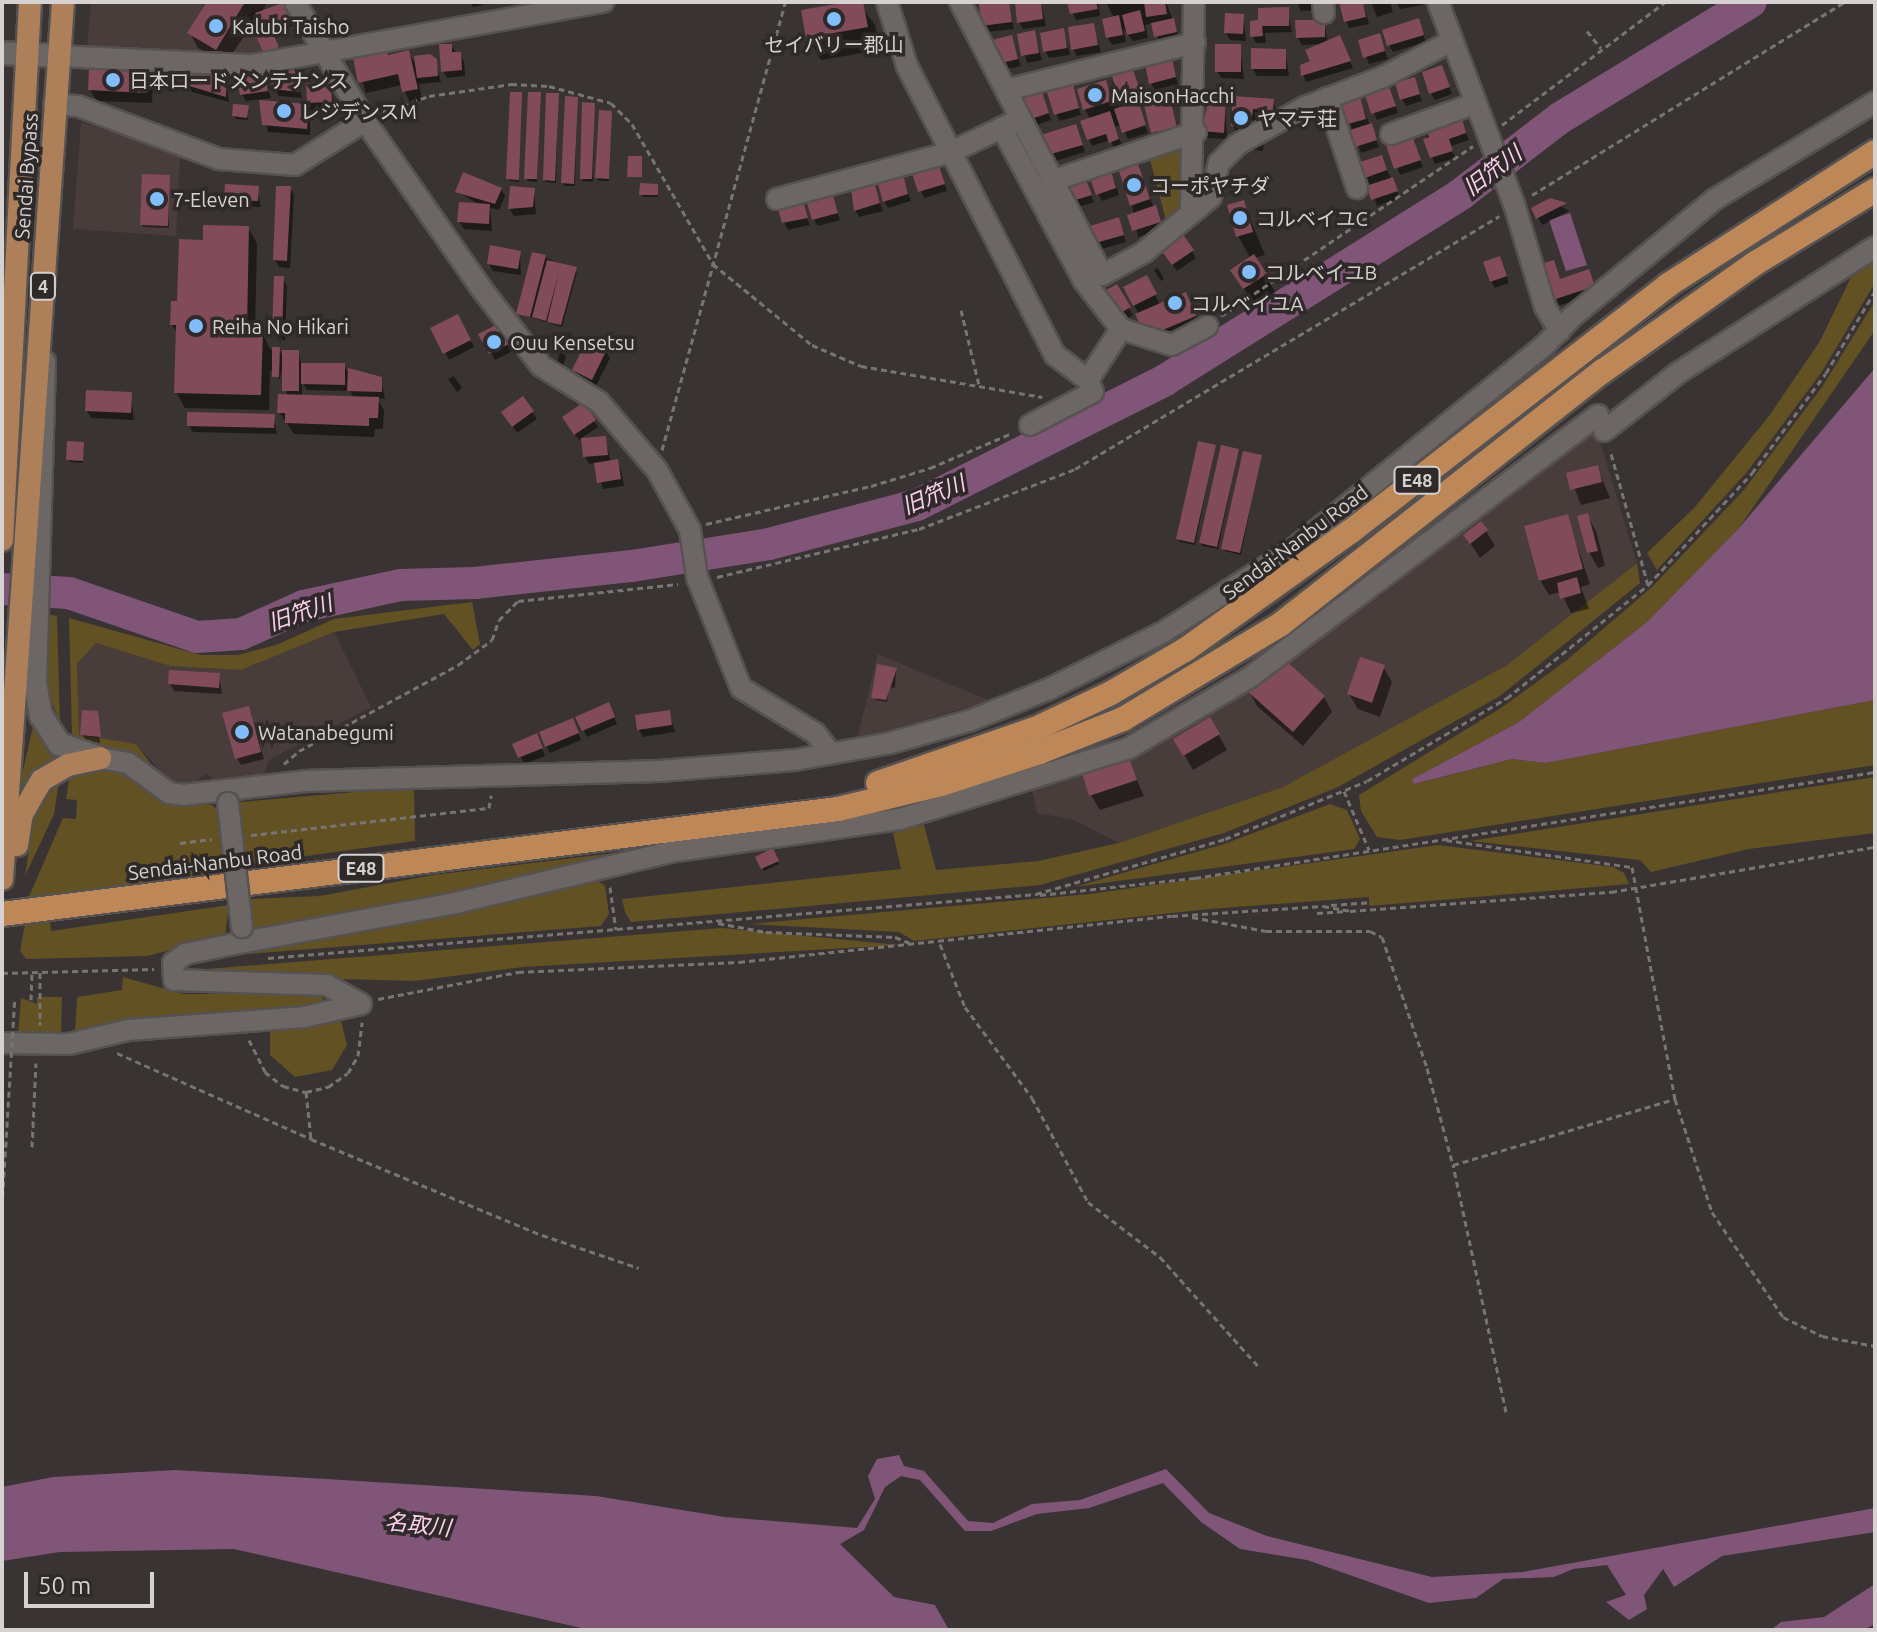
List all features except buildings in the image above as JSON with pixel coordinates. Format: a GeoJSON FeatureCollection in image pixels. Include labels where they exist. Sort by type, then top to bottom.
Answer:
{"type":"FeatureCollection","features":[{"type":"Feature","properties":{"kind":"highway","name":"Sendai Bypass"},"geometry":{"type":"LineString","coordinates":[[23,516],[5,412],[8,241],[30,2]]}},
{"type":"Feature","properties":{"kind":"highway","name":"Sendai Bypass"},"geometry":{"type":"LineString","coordinates":[[2,877],[26,639],[23,516],[40,329],[63,2]]}},
{"type":"Feature","properties":{"kind":"highway","name":"Sendai-Nanbu Road"},"geometry":{"type":"LineString","coordinates":[[721,823],[934,767],[1111,693],[1247,609],[1668,285],[1875,152]]}},
{"type":"Feature","properties":{"kind":"highway","name":"Sendai-Nanbu Road"},"geometry":{"type":"LineString","coordinates":[[2,914],[838,809],[941,784],[1068,741],[1172,692],[1319,596],[1687,310],[1875,190]]}},
{"type":"Feature","properties":{"kind":"highway","name":"Sendai Bypass"},"geometry":{"type":"LineString","coordinates":[[2,540],[23,516]]}},
{"type":"Feature","properties":{"kind":"highway"},"geometry":{"type":"LineString","coordinates":[[2,877],[15,858],[22,814],[33,791],[55,771],[100,758]]}},
{"type":"Feature","properties":{"kind":"street"},"geometry":{"type":"LineString","coordinates":[[295,2],[322,53],[365,121],[481,288],[541,366],[599,402],[657,470],[688,528],[697,577],[741,688],[815,733],[830,752]]}},
{"type":"Feature","properties":{"kind":"street"},"geometry":{"type":"LineString","coordinates":[[2,53],[232,66],[322,53],[603,2]]}},
{"type":"Feature","properties":{"kind":"street"},"geometry":{"type":"LineString","coordinates":[[887,2],[907,66],[954,151],[1055,355],[1090,376]]}},
{"type":"Feature","properties":{"kind":"street"},"geometry":{"type":"LineString","coordinates":[[960,2],[1006,90],[1005,127],[1084,281],[1118,334],[1172,345],[1207,326]]}},
{"type":"Feature","properties":{"kind":"street"},"geometry":{"type":"LineString","coordinates":[[1191,211],[1196,132],[1194,2]]}},
{"type":"Feature","properties":{"kind":"street"},"geometry":{"type":"LineString","coordinates":[[1438,2],[1487,142],[1512,198],[1545,307],[1560,331]]}},
{"type":"Feature","properties":{"kind":"street"},"geometry":{"type":"LineString","coordinates":[[1005,127],[1052,181],[1102,275],[1143,253],[1211,197],[1219,163],[1238,144],[1327,98],[1450,42]]}},
{"type":"Feature","properties":{"kind":"street"},"geometry":{"type":"LineString","coordinates":[[1006,90],[1195,43]]}},
{"type":"Feature","properties":{"kind":"street"},"geometry":{"type":"LineString","coordinates":[[1327,98],[1355,156],[1357,188]]}},
{"type":"Feature","properties":{"kind":"street"},"geometry":{"type":"LineString","coordinates":[[26,639],[49,732],[59,744],[100,758],[128,763],[169,793],[227,797],[305,781],[660,771],[795,760],[890,743],[969,721],[1049,689],[1162,633],[1292,550],[1560,331],[1715,199],[1875,102]]}},
{"type":"Feature","properties":{"kind":"street"},"geometry":{"type":"LineString","coordinates":[[54,104],[78,106],[219,159],[295,165],[365,121]]}},
{"type":"Feature","properties":{"kind":"street"},"geometry":{"type":"LineString","coordinates":[[1391,134],[1473,104]]}},
{"type":"Feature","properties":{"kind":"street"},"geometry":{"type":"LineString","coordinates":[[777,199],[954,151],[1005,127]]}},
{"type":"Feature","properties":{"kind":"street"},"geometry":{"type":"LineString","coordinates":[[1052,181],[1196,132]]}},
{"type":"Feature","properties":{"kind":"street"},"geometry":{"type":"LineString","coordinates":[[361,1004],[327,985],[182,983],[174,980],[170,969],[185,954],[607,870],[670,852],[900,819],[1129,748],[1262,669],[1601,423],[1875,247]]}},
{"type":"Feature","properties":{"kind":"street"},"geometry":{"type":"LineString","coordinates":[[1030,425],[1093,392],[1090,376],[1118,334]]}},
{"type":"Feature","properties":{"kind":"street"},"geometry":{"type":"LineString","coordinates":[[227,797],[246,943]]}},
{"type":"Feature","properties":{"kind":"street"},"geometry":{"type":"LineString","coordinates":[[2,1043],[39,1044],[87,1039],[128,1030],[304,1017],[361,1004]]}},
{"type":"Feature","properties":{"kind":"path"},"geometry":{"type":"LineString","coordinates":[[657,470],[785,2]]}},
{"type":"Feature","properties":{"kind":"path"},"geometry":{"type":"LineString","coordinates":[[1207,326],[1487,142],[1601,48],[1665,2]]}},
{"type":"Feature","properties":{"kind":"path"},"geometry":{"type":"LineString","coordinates":[[1587,31],[1601,48]]}},
{"type":"Feature","properties":{"kind":"path"},"geometry":{"type":"LineString","coordinates":[[365,121],[429,96],[511,84],[549,86],[611,103],[632,124],[713,264],[812,345],[861,366],[979,385],[1014,396],[1054,397]]}},
{"type":"Feature","properties":{"kind":"path"},"geometry":{"type":"LineString","coordinates":[[1036,894],[1225,839],[1344,791],[1507,698],[1648,585],[1752,473],[1826,373],[1875,291]]}},
{"type":"Feature","properties":{"kind":"path"},"geometry":{"type":"LineString","coordinates":[[961,310],[979,385]]}},
{"type":"Feature","properties":{"kind":"path"},"geometry":{"type":"LineString","coordinates":[[1601,423],[1648,585]]}},
{"type":"Feature","properties":{"kind":"path"},"geometry":{"type":"LineString","coordinates":[[688,528],[871,486],[930,468],[1030,425]]}},
{"type":"Feature","properties":{"kind":"path"},"geometry":{"type":"LineString","coordinates":[[246,943],[616,930],[1195,878],[1875,772]]}},
{"type":"Feature","properties":{"kind":"path"},"geometry":{"type":"LineString","coordinates":[[245,835],[489,808],[493,775]]}},
{"type":"Feature","properties":{"kind":"path"},"geometry":{"type":"LineString","coordinates":[[1344,791],[1369,850]]}},
{"type":"Feature","properties":{"kind":"path"},"geometry":{"type":"LineString","coordinates":[[180,843],[219,839]]}},
{"type":"Feature","properties":{"kind":"path"},"geometry":{"type":"LineString","coordinates":[[1442,839],[1632,867],[1638,887],[1647,965],[1675,1099],[1712,1212],[1783,1317],[1822,1336],[1875,1346]]}},
{"type":"Feature","properties":{"kind":"path"},"geometry":{"type":"LineString","coordinates":[[1317,913],[1638,887],[1875,847]]}},
{"type":"Feature","properties":{"kind":"path"},"geometry":{"type":"LineString","coordinates":[[607,870],[616,930]]}},
{"type":"Feature","properties":{"kind":"path"},"geometry":{"type":"LineString","coordinates":[[241,1021],[265,1072],[283,1086],[306,1092],[328,1087],[348,1073],[358,1056],[361,1004],[424,986],[518,972],[739,962],[940,944],[1185,916],[1370,902]]}},
{"type":"Feature","properties":{"kind":"path"},"geometry":{"type":"LineString","coordinates":[[1323,906],[1350,911]]}},
{"type":"Feature","properties":{"kind":"path"},"geometry":{"type":"LineString","coordinates":[[1185,916],[1266,931],[1370,931],[1382,937],[1427,1068],[1453,1165],[1506,1412]]}},
{"type":"Feature","properties":{"kind":"path"},"geometry":{"type":"LineString","coordinates":[[710,922],[766,932],[895,937],[915,946]]}},
{"type":"Feature","properties":{"kind":"path"},"geometry":{"type":"LineString","coordinates":[[940,944],[965,1007],[1032,1098],[1088,1202],[1160,1257],[1259,1367]]}},
{"type":"Feature","properties":{"kind":"path"},"geometry":{"type":"LineString","coordinates":[[2,973],[170,969]]}},
{"type":"Feature","properties":{"kind":"path"},"geometry":{"type":"LineString","coordinates":[[31,1000],[32,972]]}},
{"type":"Feature","properties":{"kind":"path"},"geometry":{"type":"LineString","coordinates":[[32,1147],[40,972]]}},
{"type":"Feature","properties":{"kind":"path"},"geometry":{"type":"LineString","coordinates":[[2,1207],[15,997]]}},
{"type":"Feature","properties":{"kind":"path"},"geometry":{"type":"LineString","coordinates":[[87,1039],[311,1139],[542,1235],[639,1268]]}},
{"type":"Feature","properties":{"kind":"path"},"geometry":{"type":"LineString","coordinates":[[306,1092],[311,1139]]}},
{"type":"Feature","properties":{"kind":"path"},"geometry":{"type":"LineString","coordinates":[[1453,1165],[1675,1099]]}},
{"type":"Feature","properties":{"kind":"shaded area"},"geometry":{"type":"Polygon","coordinates":[[[91,2],[274,2],[248,14],[265,57],[87,49],[91,2]]]}},
{"type":"Feature","properties":{"kind":"shaded area"},"geometry":{"type":"Polygon","coordinates":[[[81,122],[180,154],[176,236],[73,229],[81,122]]]}},
{"type":"Feature","properties":{"kind":"shaded area"},"geometry":{"type":"Polygon","coordinates":[[[1183,144],[1187,209],[1167,224],[1149,156],[1183,144]]]}},
{"type":"Feature","properties":{"kind":"shaded area"},"geometry":{"type":"Polygon","coordinates":[[[1875,258],[1875,283],[1821,373],[1747,472],[1657,570],[1647,553],[1695,507],[1769,416],[1820,341],[1854,271],[1875,258]]]}},
{"type":"Feature","properties":{"kind":"shaded area"},"geometry":{"type":"Polygon","coordinates":[[[1875,301],[1875,330],[1739,528],[1647,622],[1519,722],[1412,779],[1415,784],[1512,759],[1546,763],[1875,700],[1875,765],[1400,840],[1377,837],[1361,811],[1359,795],[1501,708],[1567,660],[1652,587],[1743,491],[1822,387],[1875,301]]]}},
{"type":"Feature","properties":{"kind":"shaded area"},"geometry":{"type":"Polygon","coordinates":[[[1596,429],[1637,563],[1507,665],[1283,787],[1119,843],[1072,819],[1037,813],[1032,790],[1109,761],[1244,689],[1375,600],[1596,429]]]}},
{"type":"Feature","properties":{"kind":"shaded area"},"geometry":{"type":"Polygon","coordinates":[[[1637,563],[1640,583],[1500,696],[1338,787],[1224,833],[1040,885],[631,922],[625,912],[622,899],[901,869],[893,833],[924,825],[936,870],[1038,861],[1119,843],[1283,787],[1507,665],[1637,563]]]}},
{"type":"Feature","properties":{"kind":"shaded area"},"geometry":{"type":"Polygon","coordinates":[[[472,602],[480,644],[473,650],[444,614],[334,632],[241,670],[170,666],[96,643],[77,664],[79,735],[136,744],[151,764],[132,751],[90,746],[72,734],[69,618],[201,655],[238,655],[276,645],[334,619],[472,602]]]}},
{"type":"Feature","properties":{"kind":"shaded area"},"geometry":{"type":"Polygon","coordinates":[[[44,614],[57,616],[60,724],[43,677],[44,614]]]}},
{"type":"Feature","properties":{"kind":"shaded area"},"geometry":{"type":"Polygon","coordinates":[[[334,632],[371,707],[269,760],[262,778],[213,779],[206,773],[195,783],[171,782],[136,744],[79,736],[77,664],[96,643],[170,666],[241,670],[334,632]]]}},
{"type":"Feature","properties":{"kind":"shaded area"},"geometry":{"type":"Polygon","coordinates":[[[878,654],[990,701],[857,739],[878,654]]]}},
{"type":"Feature","properties":{"kind":"shaded area"},"geometry":{"type":"Polygon","coordinates":[[[33,727],[66,757],[42,767],[19,788],[33,727]]]}},
{"type":"Feature","properties":{"kind":"shaded area"},"geometry":{"type":"Polygon","coordinates":[[[86,768],[126,773],[164,803],[212,805],[218,810],[226,872],[28,899],[63,818],[76,819],[77,800],[66,799],[70,775],[86,768]]]}},
{"type":"Feature","properties":{"kind":"shaded area"},"geometry":{"type":"Polygon","coordinates":[[[1875,777],[1875,833],[1749,849],[1651,872],[1640,860],[1470,841],[1875,777]]]}},
{"type":"Feature","properties":{"kind":"shaded area"},"geometry":{"type":"Polygon","coordinates":[[[59,781],[54,814],[25,876],[35,813],[59,781]]]}},
{"type":"Feature","properties":{"kind":"shaded area"},"geometry":{"type":"Polygon","coordinates":[[[414,787],[415,841],[242,865],[235,806],[241,802],[414,787]]]}},
{"type":"Feature","properties":{"kind":"shaded area"},"geometry":{"type":"Polygon","coordinates":[[[1330,804],[1347,810],[1360,839],[1354,849],[1074,887],[1224,844],[1330,804]]]}},
{"type":"Feature","properties":{"kind":"shaded area"},"geometry":{"type":"Polygon","coordinates":[[[1438,845],[1613,867],[1624,873],[1629,884],[1369,906],[1369,897],[1209,909],[914,941],[899,932],[749,924],[1090,894],[1438,845]]]}},
{"type":"Feature","properties":{"kind":"shaded area"},"geometry":{"type":"Polygon","coordinates":[[[655,848],[377,912],[259,930],[250,925],[248,899],[320,896],[433,875],[655,848]]]}},
{"type":"Feature","properties":{"kind":"shaded area"},"geometry":{"type":"Polygon","coordinates":[[[594,878],[605,886],[609,914],[601,926],[210,957],[594,878]]]}},
{"type":"Feature","properties":{"kind":"shaded area"},"geometry":{"type":"Polygon","coordinates":[[[229,905],[225,936],[147,956],[26,959],[20,951],[25,924],[50,920],[51,931],[229,905]]]}},
{"type":"Feature","properties":{"kind":"shaded area"},"geometry":{"type":"Polygon","coordinates":[[[722,928],[900,945],[523,967],[414,981],[199,975],[194,970],[722,928]]]}},
{"type":"Feature","properties":{"kind":"shaded area"},"geometry":{"type":"Polygon","coordinates":[[[123,977],[183,994],[320,994],[326,1003],[75,1032],[77,997],[122,990],[123,977]]]}},
{"type":"Feature","properties":{"kind":"shaded area"},"geometry":{"type":"Polygon","coordinates":[[[37,997],[62,997],[61,1035],[18,1035],[21,998],[37,1004],[37,997]]]}},
{"type":"Feature","properties":{"kind":"shaded area"},"geometry":{"type":"Polygon","coordinates":[[[341,1021],[347,1045],[332,1070],[295,1077],[270,1055],[270,1029],[341,1021]]]}},
{"type":"Feature","properties":{"kind":"water"},"geometry":{"type":"Polygon","coordinates":[[[1570,213],[1587,265],[1566,271],[1549,220],[1570,213]]]}},
{"type":"Feature","properties":{"kind":"water"},"geometry":{"type":"Polygon","coordinates":[[[1875,368],[1875,700],[1546,763],[1512,759],[1414,784],[1412,779],[1519,722],[1647,622],[1739,528],[1875,368]]]}},
{"type":"Feature","properties":{"kind":"water","name":"名取川"},"geometry":{"type":"Polygon","coordinates":[[[899,1455],[904,1466],[924,1471],[968,1521],[993,1523],[1032,1504],[1080,1500],[1166,1469],[1209,1513],[1267,1536],[1432,1577],[1523,1572],[1875,1508],[1875,1532],[1722,1556],[1674,1587],[1663,1569],[1644,1595],[1647,1609],[1629,1620],[1606,1602],[1626,1595],[1607,1565],[1573,1569],[1554,1577],[1503,1579],[1476,1598],[1429,1603],[1307,1560],[1240,1549],[1201,1522],[1163,1483],[1089,1508],[1037,1514],[991,1531],[965,1531],[920,1480],[901,1476],[885,1487],[864,1530],[840,1544],[894,1597],[935,1605],[949,1630],[590,1630],[234,1549],[60,1552],[2,1561],[2,1487],[53,1477],[175,1470],[596,1496],[725,1517],[857,1528],[875,1499],[868,1476],[877,1459],[899,1455]]]}},
{"type":"Feature","properties":{"kind":"water"},"geometry":{"type":"Polygon","coordinates":[[[1875,1584],[1875,1624],[1863,1630],[1771,1630],[1781,1622],[1824,1617],[1875,1584]]]}},
{"type":"Feature","properties":{"kind":"waterway","name":"旧笊川"},"geometry":{"type":"LineString","coordinates":[[2,589],[69,593],[197,637],[241,634],[304,606],[400,585],[475,583],[632,566],[769,544],[917,505],[1165,380],[1461,194],[1560,118],[1751,2]]}},
{"type":"Feature","properties":{"kind":"place","name":"セイバリー郡山"},"geometry":{"type":"Point","coordinates":[834,19]}},
{"type":"Feature","properties":{"kind":"place","name":"Kalubi Taisho"},"geometry":{"type":"Point","coordinates":[216,26]}},
{"type":"Feature","properties":{"kind":"place","name":"日本ロードメンテナンス"},"geometry":{"type":"Point","coordinates":[113,80]}},
{"type":"Feature","properties":{"kind":"place","name":"MaisonHacchi"},"geometry":{"type":"Point","coordinates":[1095,95]}},
{"type":"Feature","properties":{"kind":"place","name":"レジデンスM"},"geometry":{"type":"Point","coordinates":[284,111]}},
{"type":"Feature","properties":{"kind":"place","name":"ヤマテ荘"},"geometry":{"type":"Point","coordinates":[1241,118]}},
{"type":"Feature","properties":{"kind":"place","name":"コーポヤチダ"},"geometry":{"type":"Point","coordinates":[1134,185]}},
{"type":"Feature","properties":{"kind":"place","name":"7-Eleven"},"geometry":{"type":"Point","coordinates":[157,199]}},
{"type":"Feature","properties":{"kind":"place","name":"コルベイユC"},"geometry":{"type":"Point","coordinates":[1240,218]}},
{"type":"Feature","properties":{"kind":"place","name":"コルベイユB"},"geometry":{"type":"Point","coordinates":[1249,272]}},
{"type":"Feature","properties":{"kind":"place","name":"コルベイユA"},"geometry":{"type":"Point","coordinates":[1175,303]}},
{"type":"Feature","properties":{"kind":"place","name":"Reiha No Hikari"},"geometry":{"type":"Point","coordinates":[196,326]}},
{"type":"Feature","properties":{"kind":"place","name":"Ouu Kensetsu"},"geometry":{"type":"Point","coordinates":[494,342]}},
{"type":"Feature","properties":{"kind":"place","name":"Watanabegumi"},"geometry":{"type":"Point","coordinates":[242,732]}}]}
